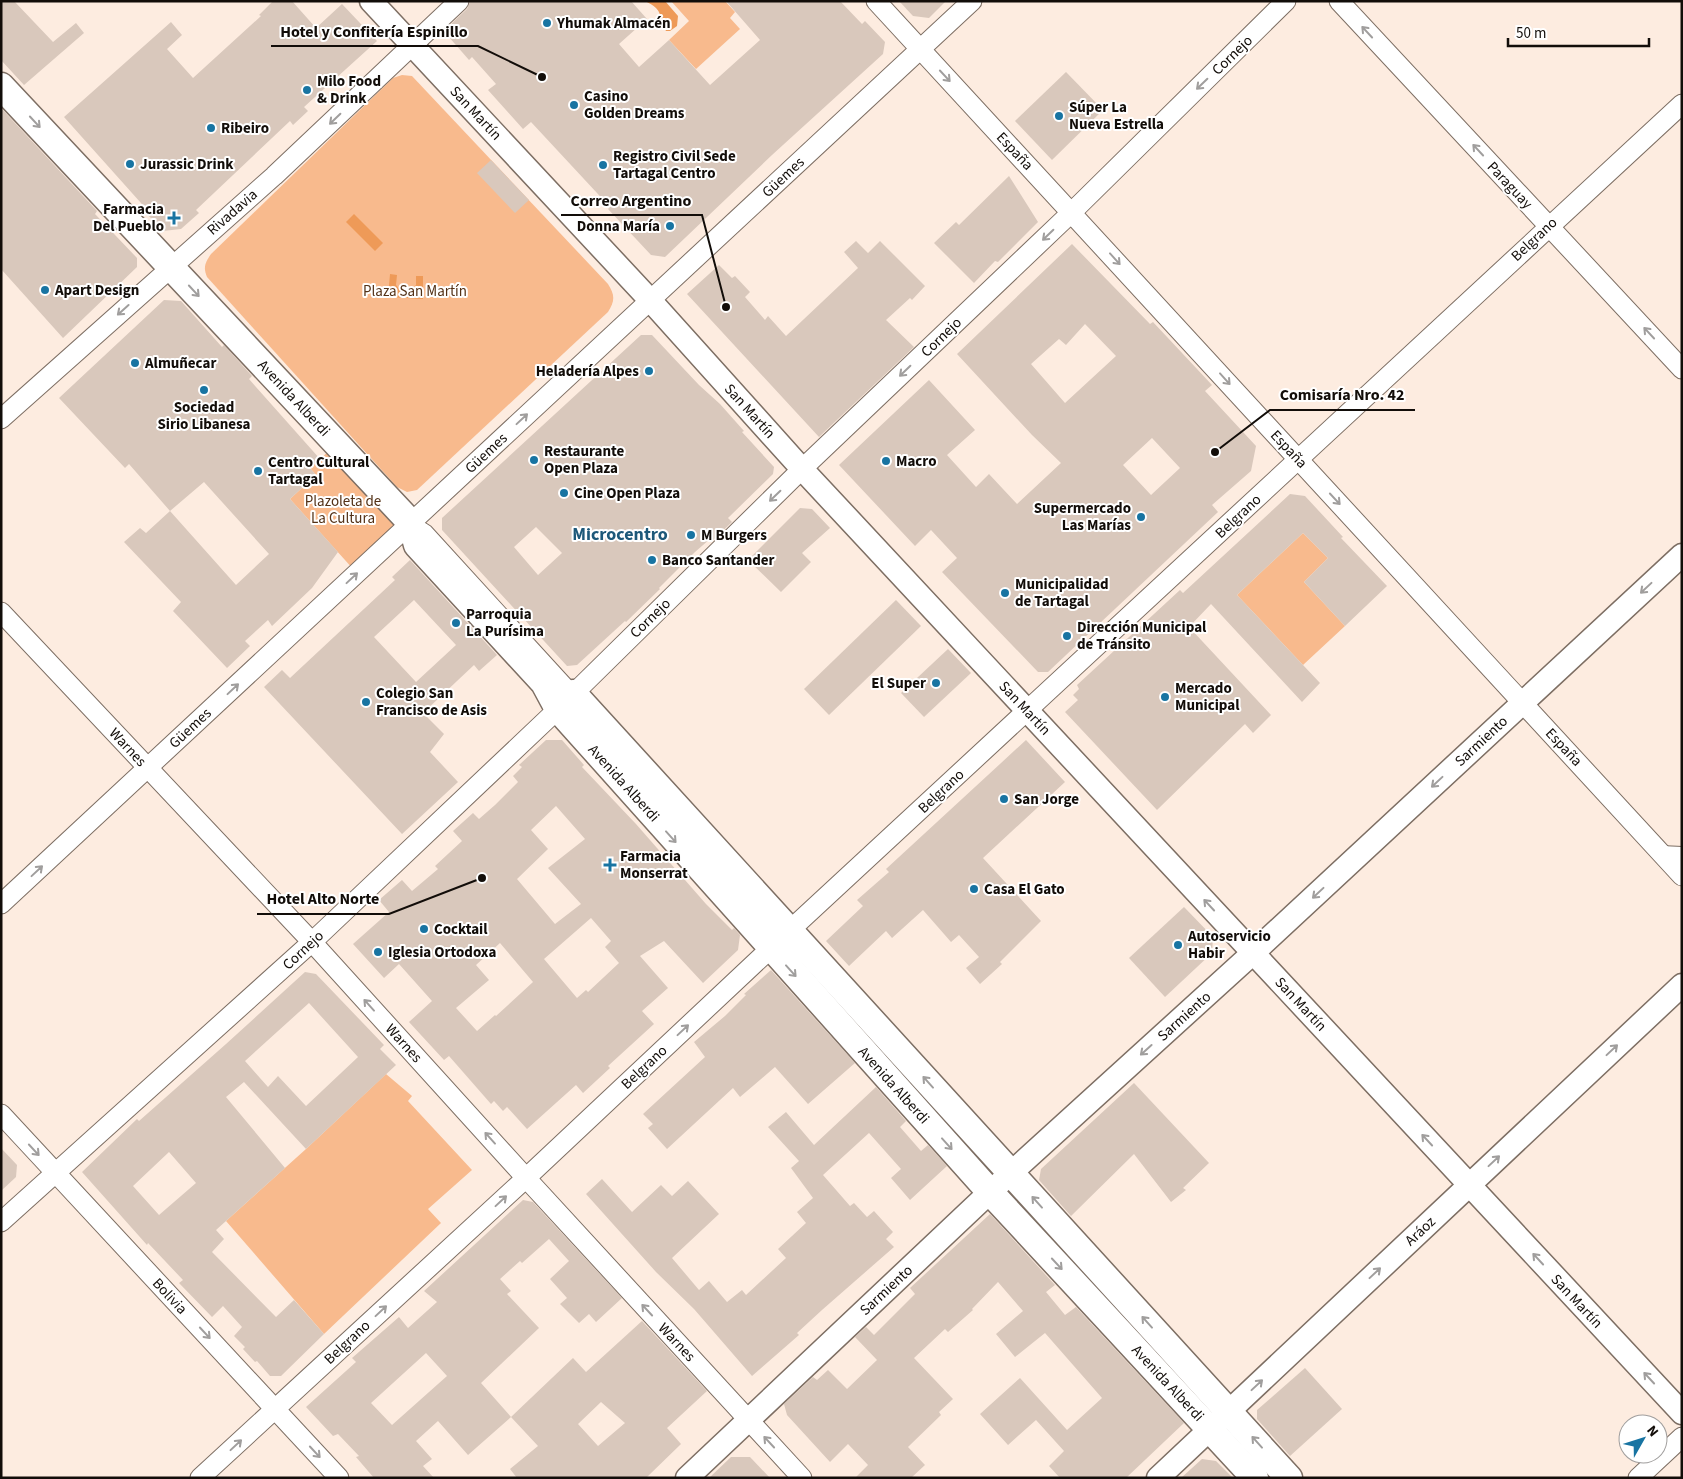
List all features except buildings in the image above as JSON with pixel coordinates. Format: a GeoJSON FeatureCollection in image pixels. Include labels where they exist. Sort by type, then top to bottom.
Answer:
{"type":"FeatureCollection","features":[{"type":"Feature","properties":{"kind":"main road","name":"Avenida Alberdi"},"geometry":{"type":"LineString","coordinates":[[1,86],[411,523],[417,545],[544,683],[565,701],[789,931],[1011,1173],[1220,1420],[1255,1478]]}},
{"type":"Feature","properties":{"kind":"main road","name":"Avenida Alberdi"},"geometry":{"type":"LineString","coordinates":[[565,701],[770,948],[990,1192],[1220,1420],[1290,1478]]}},
{"type":"Feature","properties":{"kind":"street","name":"San Martín"},"geometry":{"type":"LineString","coordinates":[[371,1],[650,300],[802,469],[1682,1413]]}},
{"type":"Feature","properties":{"kind":"street","name":"Rivadavia"},"geometry":{"type":"LineString","coordinates":[[1,419],[170,266],[274,176],[459,1]]}},
{"type":"Feature","properties":{"kind":"street","name":"España"},"geometry":{"type":"LineString","coordinates":[[876,1],[1682,876]]}},
{"type":"Feature","properties":{"kind":"street","name":"Güemes"},"geometry":{"type":"LineString","coordinates":[[1,904],[972,1]]}},
{"type":"Feature","properties":{"kind":"street","name":"Cornejo"},"geometry":{"type":"LineString","coordinates":[[1,1222],[312,942],[565,701],[802,469],[1072,212],[1286,1]]}},
{"type":"Feature","properties":{"kind":"street","name":"Paraguay"},"geometry":{"type":"LineString","coordinates":[[1339,1],[1682,369]]}},
{"type":"Feature","properties":{"kind":"street","name":"Belgrano"},"geometry":{"type":"LineString","coordinates":[[200,1478],[526,1178],[770,948],[1682,104]]}},
{"type":"Feature","properties":{"kind":"street","name":"Sarmiento"},"geometry":{"type":"LineString","coordinates":[[687,1478],[990,1192],[1253,952],[1682,555]]}},
{"type":"Feature","properties":{"kind":"street","name":"Warnes"},"geometry":{"type":"LineString","coordinates":[[1,612],[312,942],[802,1478]]}},
{"type":"Feature","properties":{"kind":"street"},"geometry":{"type":"LineString","coordinates":[[1661,853],[1682,854]]}},
{"type":"Feature","properties":{"kind":"street","name":"Aráoz"},"geometry":{"type":"LineString","coordinates":[[1158,1478],[1682,985]]}},
{"type":"Feature","properties":{"kind":"street","name":"Bolivia"},"geometry":{"type":"LineString","coordinates":[[1,1114],[339,1478]]}},
{"type":"Feature","properties":{"kind":"street"},"geometry":{"type":"LineString","coordinates":[[1638,1478],[1682,1437]]}},
{"type":"Feature","properties":{"kind":"green space"},"geometry":{"type":"Polygon","coordinates":[[[671,1],[725,1],[735,12],[730,18],[740,29],[696,69],[669,40],[689,21],[671,1]]]}},
{"type":"Feature","properties":{"kind":"green space","name":"Plaza San Martín"},"geometry":{"type":"Polygon","coordinates":[[[402,75],[412,76],[608,284],[613,298],[608,312],[417,490],[407,492],[397,487],[207,277],[205,270],[206,263],[211,254],[393,78],[402,75]]]}},
{"type":"Feature","properties":{"kind":"green space","name":"Plazoleta de La Cultura"},"geometry":{"type":"Polygon","coordinates":[[[330,450],[396,525],[354,570],[290,499],[316,475],[310,468],[330,450]]]}},
{"type":"Feature","properties":{"kind":"green space"},"geometry":{"type":"Polygon","coordinates":[[[1303,533],[1328,558],[1304,582],[1345,626],[1303,665],[1237,595],[1303,533]]]}},
{"type":"Feature","properties":{"kind":"green space"},"geometry":{"type":"Polygon","coordinates":[[[386,1074],[412,1096],[408,1101],[472,1170],[428,1209],[441,1223],[324,1334],[226,1221],[386,1074]]]}},
{"type":"Feature","properties":{"kind":"shaded area"},"geometry":{"type":"Polygon","coordinates":[[[645,1],[665,1],[678,16],[677,26],[670,31],[666,31],[658,10],[645,1]]]}},
{"type":"Feature","properties":{"kind":"shaded area"},"geometry":{"type":"Polygon","coordinates":[[[354,214],[383,243],[375,251],[346,222],[354,214]]]}},
{"type":"Feature","properties":{"kind":"shaded area"},"geometry":{"type":"Polygon","coordinates":[[[390,274],[397,275],[396,285],[400,290],[410,291],[416,285],[416,276],[423,276],[423,299],[388,297],[390,274]]]}},
{"type":"Feature","properties":{"kind":"place","name":"Yhumak Almacén"},"geometry":{"type":"Point","coordinates":[547,23]}},
{"type":"Feature","properties":{"kind":"place","name":"Hotel y Confitería Espinillo"},"geometry":{"type":"Point","coordinates":[542,77]}},
{"type":"Feature","properties":{"kind":"place","name":"Milo Food & Drink"},"geometry":{"type":"Point","coordinates":[307,90]}},
{"type":"Feature","properties":{"kind":"place","name":"Casino Golden Dreams"},"geometry":{"type":"Point","coordinates":[574,105]}},
{"type":"Feature","properties":{"kind":"place","name":"Súper La Nueva Estrella"},"geometry":{"type":"Point","coordinates":[1059,116]}},
{"type":"Feature","properties":{"kind":"place","name":"Ribeiro"},"geometry":{"type":"Point","coordinates":[211,128]}},
{"type":"Feature","properties":{"kind":"place","name":"Jurassic Drink"},"geometry":{"type":"Point","coordinates":[130,164]}},
{"type":"Feature","properties":{"kind":"place","name":"Registro Civil Sede Tartagal Centro"},"geometry":{"type":"Point","coordinates":[603,165]}},
{"type":"Feature","properties":{"kind":"place","name":"Farmacia Del Pueblo"},"geometry":{"type":"Point","coordinates":[174,218]}},
{"type":"Feature","properties":{"kind":"place","name":"Donna María"},"geometry":{"type":"Point","coordinates":[670,226]}},
{"type":"Feature","properties":{"kind":"place","name":"Apart Design"},"geometry":{"type":"Point","coordinates":[45,290]}},
{"type":"Feature","properties":{"kind":"place","name":"Correo Argentino"},"geometry":{"type":"Point","coordinates":[726,307]}},
{"type":"Feature","properties":{"kind":"place","name":"Almuñecar"},"geometry":{"type":"Point","coordinates":[135,363]}},
{"type":"Feature","properties":{"kind":"place","name":"Heladería Alpes"},"geometry":{"type":"Point","coordinates":[649,371]}},
{"type":"Feature","properties":{"kind":"place","name":"Sociedad Sirio Libanesa"},"geometry":{"type":"Point","coordinates":[204,390]}},
{"type":"Feature","properties":{"kind":"place","name":"Comisaría Nro. 42"},"geometry":{"type":"Point","coordinates":[1215,452]}},
{"type":"Feature","properties":{"kind":"place","name":"Restaurante Open Plaza"},"geometry":{"type":"Point","coordinates":[534,460]}},
{"type":"Feature","properties":{"kind":"place","name":"Macro"},"geometry":{"type":"Point","coordinates":[886,461]}},
{"type":"Feature","properties":{"kind":"place","name":"Centro Cultural Tartagal"},"geometry":{"type":"Point","coordinates":[258,471]}},
{"type":"Feature","properties":{"kind":"place","name":"Cine Open Plaza"},"geometry":{"type":"Point","coordinates":[564,493]}},
{"type":"Feature","properties":{"kind":"place","name":"Supermercado Las Marías"},"geometry":{"type":"Point","coordinates":[1141,517]}},
{"type":"Feature","properties":{"kind":"place","name":"M Burgers"},"geometry":{"type":"Point","coordinates":[691,535]}},
{"type":"Feature","properties":{"kind":"place","name":"Banco Santander"},"geometry":{"type":"Point","coordinates":[652,560]}},
{"type":"Feature","properties":{"kind":"place","name":"Municipalidad de Tartagal"},"geometry":{"type":"Point","coordinates":[1005,593]}},
{"type":"Feature","properties":{"kind":"place","name":"Parroquia La Purísima"},"geometry":{"type":"Point","coordinates":[456,623]}},
{"type":"Feature","properties":{"kind":"place","name":"Dirección Municipal de Tránsito"},"geometry":{"type":"Point","coordinates":[1067,636]}},
{"type":"Feature","properties":{"kind":"place","name":"El Super"},"geometry":{"type":"Point","coordinates":[936,683]}},
{"type":"Feature","properties":{"kind":"place","name":"Mercado Municipal"},"geometry":{"type":"Point","coordinates":[1165,697]}},
{"type":"Feature","properties":{"kind":"place","name":"Colegio San Francisco de Asis"},"geometry":{"type":"Point","coordinates":[366,702]}},
{"type":"Feature","properties":{"kind":"place","name":"San Jorge"},"geometry":{"type":"Point","coordinates":[1004,799]}},
{"type":"Feature","properties":{"kind":"place","name":"Farmacia Monserrat"},"geometry":{"type":"Point","coordinates":[610,865]}},
{"type":"Feature","properties":{"kind":"place","name":"Hotel Alto Norte"},"geometry":{"type":"Point","coordinates":[482,878]}},
{"type":"Feature","properties":{"kind":"place","name":"Casa El Gato"},"geometry":{"type":"Point","coordinates":[974,889]}},
{"type":"Feature","properties":{"kind":"place","name":"Cocktail"},"geometry":{"type":"Point","coordinates":[424,929]}},
{"type":"Feature","properties":{"kind":"place","name":"Autoservicio Habir"},"geometry":{"type":"Point","coordinates":[1178,945]}},
{"type":"Feature","properties":{"kind":"place","name":"Iglesia Ortodoxa"},"geometry":{"type":"Point","coordinates":[378,952]}},
{"type":"Feature","properties":{"kind":"district","name":"Microcentro"},"geometry":{"type":"Point","coordinates":[620,534]}}]}
